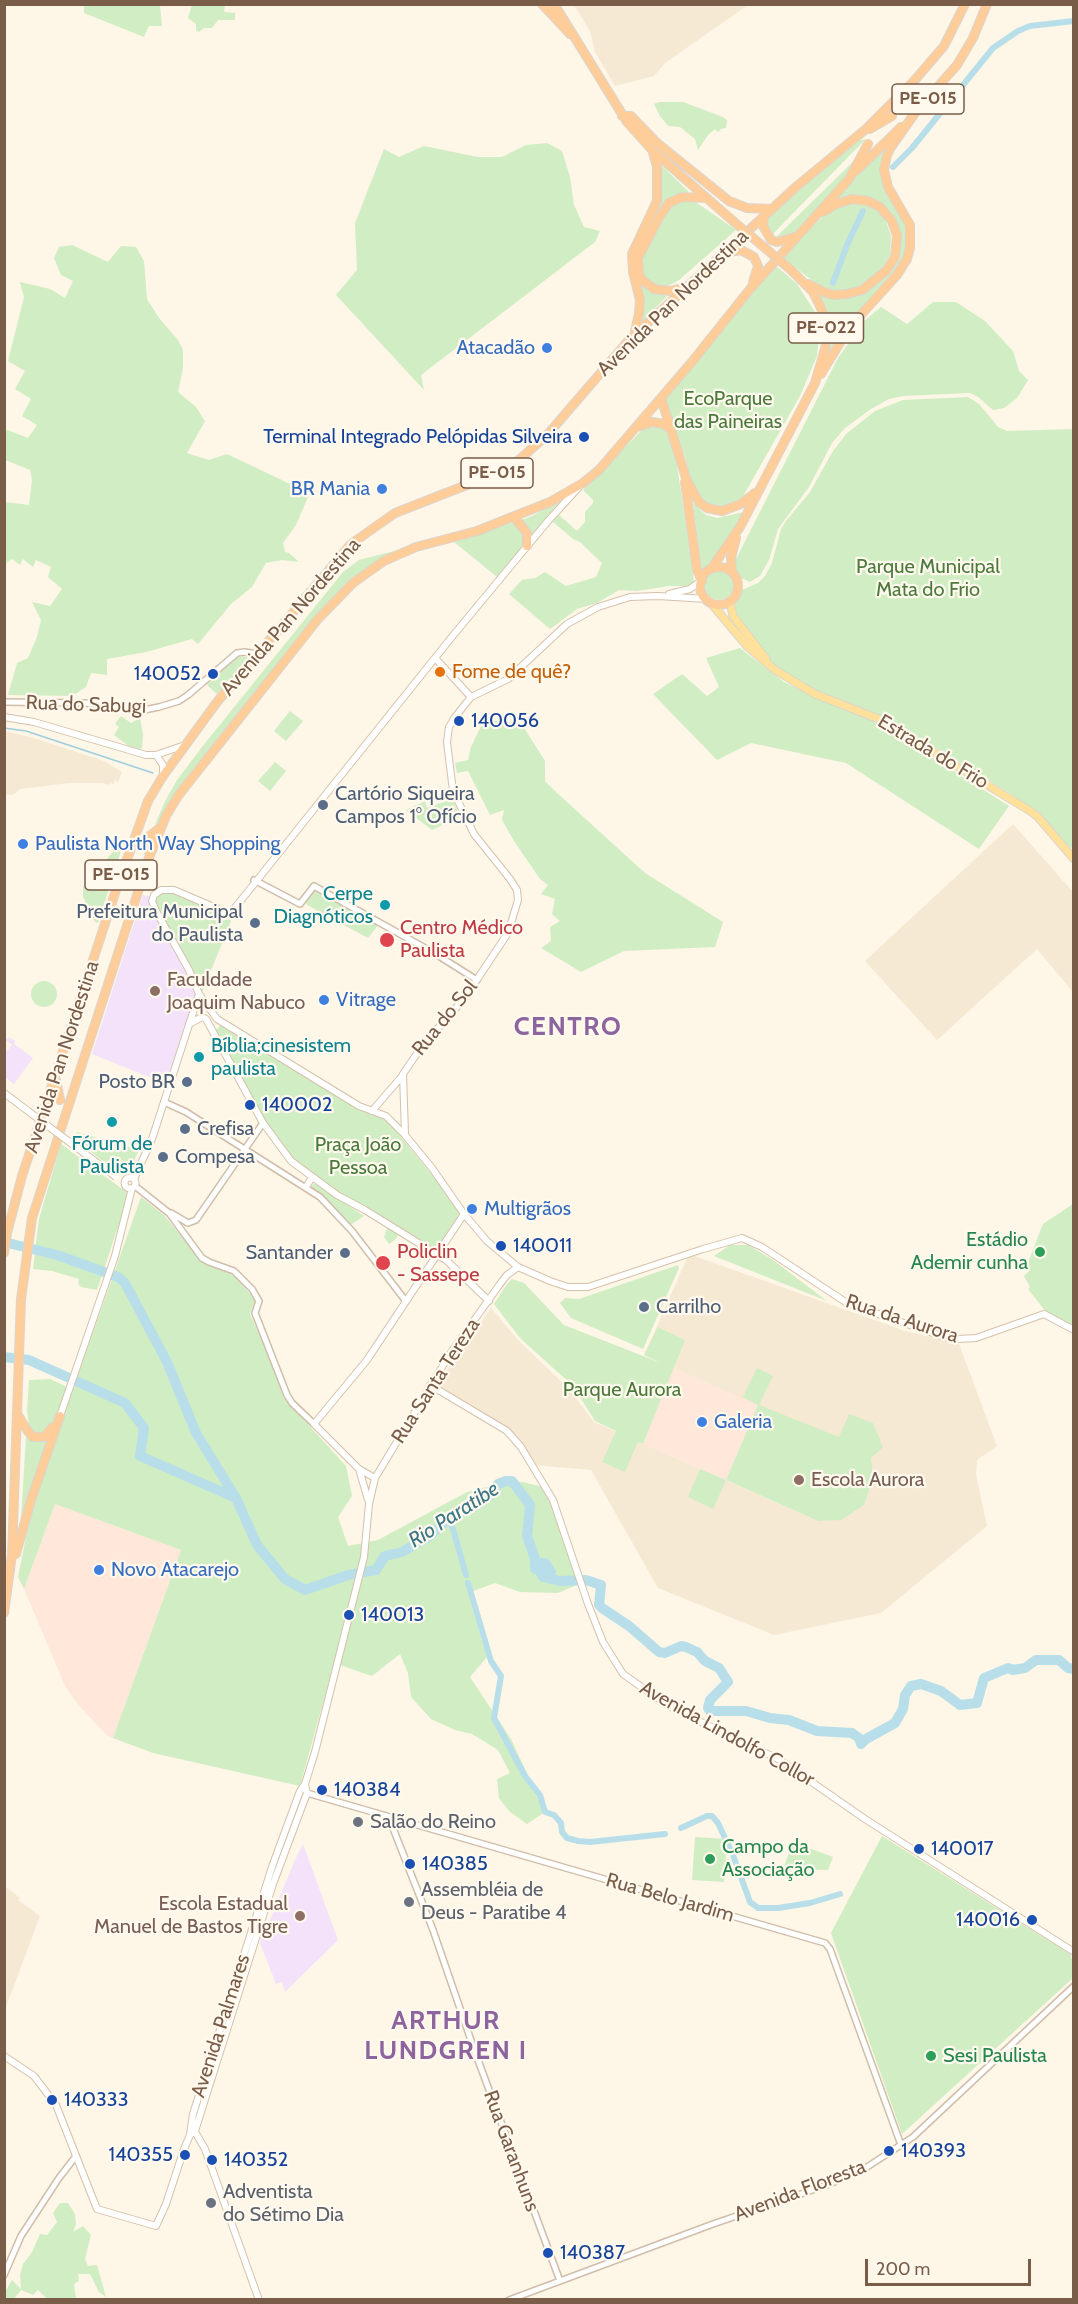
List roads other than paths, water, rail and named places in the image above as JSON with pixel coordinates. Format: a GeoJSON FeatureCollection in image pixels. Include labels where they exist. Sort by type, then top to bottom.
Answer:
{"type":"FeatureCollection","features":[{"type":"Feature","properties":{"kind":"highway","name":"PE-022"},"geometry":{"type":"LineString","coordinates":[[542,4],[575,39]]}},
{"type":"Feature","properties":{"kind":"highway","name":"PE-022"},"geometry":{"type":"LineString","coordinates":[[554,4],[622,116],[653,151],[801,279],[819,304],[826,326],[825,349],[815,383],[758,490]]}},
{"type":"Feature","properties":{"kind":"highway","name":"Avenida Pan Nordestina"},"geometry":{"type":"LineString","coordinates":[[4,1253],[22,1176],[117,887],[148,801],[185,745],[257,654],[351,544],[395,513],[489,477],[510,466],[554,427],[633,336],[772,209],[856,137],[931,63],[950,35],[965,4]]}},
{"type":"Feature","properties":{"kind":"highway","name":"PE-015"},"geometry":{"type":"LineString","coordinates":[[4,1613],[10,1578],[19,1354],[28,1235],[47,1167],[150,855],[148,837],[161,827],[178,796],[318,619],[353,583],[378,565],[416,547],[477,531],[558,498],[599,470],[750,289],[849,179],[915,113],[957,65],[973,38],[987,4]]}},
{"type":"Feature","properties":{"kind":"highway"},"geometry":{"type":"LineString","coordinates":[[815,383],[849,328],[897,275],[907,259],[910,248],[910,225],[888,187],[884,170],[891,147],[915,113]]}},
{"type":"Feature","properties":{"kind":"highway"},"geometry":{"type":"LineString","coordinates":[[622,116],[631,116],[657,143],[729,201],[747,208],[772,209]]}},
{"type":"Feature","properties":{"kind":"highway"},"geometry":{"type":"LineString","coordinates":[[856,137],[892,116]]}},
{"type":"Feature","properties":{"kind":"highway"},"geometry":{"type":"LineString","coordinates":[[849,179],[868,144]]}},
{"type":"Feature","properties":{"kind":"highway"},"geometry":{"type":"LineString","coordinates":[[633,336],[640,300],[633,272],[632,254],[657,201],[657,167],[653,151]]}},
{"type":"Feature","properties":{"kind":"highway"},"geometry":{"type":"LineString","coordinates":[[690,286],[670,291],[654,290],[639,274],[638,258],[669,203],[682,197],[706,198]]}},
{"type":"Feature","properties":{"kind":"highway"},"geometry":{"type":"LineString","coordinates":[[801,279],[825,293],[847,294],[870,285],[886,271],[895,257],[897,236],[892,221],[873,202],[852,199],[843,201],[814,218]]}},
{"type":"Feature","properties":{"kind":"highway"},"geometry":{"type":"LineString","coordinates":[[764,217],[765,230],[774,242],[797,237]]}},
{"type":"Feature","properties":{"kind":"highway"},"geometry":{"type":"LineString","coordinates":[[723,253],[741,250],[754,257],[758,266],[750,289]]}},
{"type":"Feature","properties":{"kind":"highway"},"geometry":{"type":"LineString","coordinates":[[661,398],[682,466],[694,496],[702,505],[713,510],[732,509],[758,490]]}},
{"type":"Feature","properties":{"kind":"highway"},"geometry":{"type":"LineString","coordinates":[[633,430],[652,422],[664,424],[672,430]]}},
{"type":"Feature","properties":{"kind":"highway"},"geometry":{"type":"LineString","coordinates":[[682,466],[697,570],[702,593],[708,601],[719,604],[730,602],[738,588],[732,572],[731,558],[740,527]]}},
{"type":"Feature","properties":{"kind":"highway"},"geometry":{"type":"LineString","coordinates":[[701,581],[740,527],[758,490]]}},
{"type":"Feature","properties":{"kind":"highway"},"geometry":{"type":"LineString","coordinates":[[514,517],[527,533],[527,546]]}},
{"type":"Feature","properties":{"kind":"highway"},"geometry":{"type":"LineString","coordinates":[[711,569],[723,568],[732,572]]}},
{"type":"Feature","properties":{"kind":"highway"},"geometry":{"type":"LineString","coordinates":[[56,1078],[60,1100]]}},
{"type":"Feature","properties":{"kind":"highway"},"geometry":{"type":"LineString","coordinates":[[18,1415],[30,1434],[41,1438],[50,1431],[60,1416]]}},
{"type":"Feature","properties":{"kind":"highway"},"geometry":{"type":"LineString","coordinates":[[10,1578],[22,1527],[60,1416]]}},
{"type":"Feature","properties":{"kind":"main road"},"geometry":{"type":"LineString","coordinates":[[518,1267],[487,1241],[464,1214],[432,1168],[386,1116],[359,1106],[213,1015],[199,994],[189,970],[156,911],[153,897],[161,890],[174,890],[230,914],[254,880],[435,658],[527,546],[583,483]]}},
{"type":"Feature","properties":{"kind":"main road"},"geometry":{"type":"LineString","coordinates":[[658,596],[684,591],[701,581]]}},
{"type":"Feature","properties":{"kind":"main road"},"geometry":{"type":"LineString","coordinates":[[435,658],[471,697],[508,679],[549,640],[582,614],[612,601],[630,597],[658,596],[708,601]]}},
{"type":"Feature","properties":{"kind":"main road","name":"Estrada do Frio"},"geometry":{"type":"LineString","coordinates":[[708,601],[747,646],[775,670],[815,694],[879,718],[1030,811],[1038,817],[1074,859]]}},
{"type":"Feature","properties":{"kind":"main road","name":"Estrada do Frio"},"geometry":{"type":"LineString","coordinates":[[730,602],[731,611],[739,625],[775,670]]}},
{"type":"Feature","properties":{"kind":"main road","name":"Rua do Sol"},"geometry":{"type":"LineString","coordinates":[[372,1111],[477,980],[508,933],[517,908],[517,890],[474,834],[457,801],[451,780],[447,742],[449,727],[471,697]]}},
{"type":"Feature","properties":{"kind":"main road"},"geometry":{"type":"LineString","coordinates":[[4,717],[34,722],[125,751],[156,755],[185,745]]}},
{"type":"Feature","properties":{"kind":"main road"},"geometry":{"type":"LineString","coordinates":[[156,755],[163,765],[163,776]]}},
{"type":"Feature","properties":{"kind":"main road"},"geometry":{"type":"LineString","coordinates":[[60,1416],[110,1269],[131,1183],[152,1139],[199,994]]}},
{"type":"Feature","properties":{"kind":"main road"},"geometry":{"type":"LineString","coordinates":[[189,1024],[202,1017],[206,1019],[263,1123],[291,1161],[337,1195],[437,1254],[453,1266],[489,1301]]}},
{"type":"Feature","properties":{"kind":"main road"},"geometry":{"type":"LineString","coordinates":[[212,1032],[219,1020]]}},
{"type":"Feature","properties":{"kind":"main road","name":"Rua do Sol"},"geometry":{"type":"LineString","coordinates":[[403,1074],[405,1135]]}},
{"type":"Feature","properties":{"kind":"main road"},"geometry":{"type":"LineString","coordinates":[[4,1093],[117,1178],[131,1183]]}},
{"type":"Feature","properties":{"kind":"main road"},"geometry":{"type":"LineString","coordinates":[[306,1187],[312,1178]]}},
{"type":"Feature","properties":{"kind":"main road"},"geometry":{"type":"LineString","coordinates":[[375,1478],[358,1469],[314,1424],[367,1360],[464,1214]]}},
{"type":"Feature","properties":{"kind":"main road","name":"Rua da Aurora"},"geometry":{"type":"LineString","coordinates":[[518,1267],[560,1284],[584,1287],[742,1238],[762,1247],[847,1303],[941,1336],[957,1340],[976,1338],[1038,1315],[1049,1316],[1074,1330]]}},
{"type":"Feature","properties":{"kind":"main road","name":"Rua Santa Tereza"},"geometry":{"type":"LineString","coordinates":[[369,1504],[375,1478],[430,1385],[507,1275],[518,1267]]}},
{"type":"Feature","properties":{"kind":"main road","name":"Avenida Lindolfo Collor"},"geometry":{"type":"LineString","coordinates":[[430,1385],[486,1417],[514,1438],[541,1476],[553,1500],[603,1642],[623,1674],[670,1707],[780,1760],[865,1819],[1074,1952]]}},
{"type":"Feature","properties":{"kind":"main road"},"geometry":{"type":"LineString","coordinates":[[358,1469],[369,1504]]}},
{"type":"Feature","properties":{"kind":"main road","name":"Avenida Palmares"},"geometry":{"type":"LineString","coordinates":[[192,2131],[273,1864],[300,1791],[305,1785],[363,1564],[369,1504]]}},
{"type":"Feature","properties":{"kind":"main road","name":"Avenida Palmares"},"geometry":{"type":"LineString","coordinates":[[192,2131],[273,1884],[307,1793],[305,1785]]}},
{"type":"Feature","properties":{"kind":"main road"},"geometry":{"type":"LineString","coordinates":[[4,2056],[34,2076],[56,2105],[97,2209],[156,2226],[192,2131]]}},
{"type":"Feature","properties":{"kind":"main road"},"geometry":{"type":"LineString","coordinates":[[192,2131],[205,2149],[259,2300]]}},
{"type":"Feature","properties":{"kind":"street","name":"Rua do Sabugi"},"geometry":{"type":"LineString","coordinates":[[4,702],[84,703],[144,710],[179,701],[237,653],[257,654]]}},
{"type":"Feature","properties":{"kind":"street"},"geometry":{"type":"LineString","coordinates":[[254,880],[300,904],[314,886],[477,980]]}},
{"type":"Feature","properties":{"kind":"street"},"geometry":{"type":"LineString","coordinates":[[164,1102],[186,1112],[244,1151],[320,1197],[338,1215],[405,1300]]}},
{"type":"Feature","properties":{"kind":"street"},"geometry":{"type":"LineString","coordinates":[[131,1183],[169,1213],[191,1223],[196,1220],[263,1123]]}},
{"type":"Feature","properties":{"kind":"street"},"geometry":{"type":"LineString","coordinates":[[169,1213],[202,1258],[234,1271],[256,1294],[259,1301],[255,1313],[288,1395],[292,1403],[314,1424]]}},
{"type":"Feature","properties":{"kind":"street"},"geometry":{"type":"LineString","coordinates":[[179,1228],[183,1221]]}},
{"type":"Feature","properties":{"kind":"street","name":"Rua Belo Jardim"},"geometry":{"type":"LineString","coordinates":[[307,1793],[825,1943],[830,1949],[902,2145]]}},
{"type":"Feature","properties":{"kind":"street","name":"Rua Garanhuns"},"geometry":{"type":"LineString","coordinates":[[389,1818],[435,1934],[475,2052],[560,2282]]}},
{"type":"Feature","properties":{"kind":"street","name":"Avenida Floresta"},"geometry":{"type":"LineString","coordinates":[[508,2300],[713,2224],[827,2185],[864,2169],[913,2138],[1074,1986]]}},
{"type":"Feature","properties":{"kind":"street"},"geometry":{"type":"LineString","coordinates":[[4,2275],[21,2236],[76,2156]]}},
{"type":"Feature","properties":{"kind":"waterway"},"geometry":{"type":"LineString","coordinates":[[893,167],[912,148],[993,48],[1018,31],[1030,26],[1074,21]]}},
{"type":"Feature","properties":{"kind":"waterway"},"geometry":{"type":"LineString","coordinates":[[833,283],[863,211]]}},
{"type":"Feature","properties":{"kind":"waterway"},"geometry":{"type":"LineString","coordinates":[[4,728],[26,731],[153,773]]}},
{"type":"Feature","properties":{"kind":"waterway","name":"Rio Paratibe"},"geometry":{"type":"LineString","coordinates":[[4,1242],[57,1255],[118,1277],[125,1283],[167,1362],[196,1433],[236,1498],[257,1545],[285,1579],[305,1590],[348,1575],[376,1570],[385,1556],[402,1552],[430,1536],[452,1515],[467,1511],[490,1496],[498,1484],[512,1481],[530,1505],[527,1536],[535,1559],[535,1569],[540,1563],[545,1563],[551,1572],[539,1569],[543,1577],[560,1581],[586,1580],[601,1585],[599,1605],[629,1626],[659,1652],[665,1653],[681,1646],[686,1647],[719,1668],[728,1682],[710,1700],[708,1708],[710,1711],[746,1711],[770,1718],[789,1720],[817,1731],[852,1733],[859,1738],[861,1744],[895,1723],[903,1709],[905,1695],[911,1686],[921,1684],[941,1691],[960,1705],[977,1703],[984,1678],[1008,1668],[1013,1670],[1025,1668],[1036,1660],[1059,1660],[1068,1668],[1074,1669]]}},
{"type":"Feature","properties":{"kind":"waterway"},"geometry":{"type":"LineString","coordinates":[[4,1357],[29,1360],[125,1403],[144,1428],[140,1456],[236,1498]]}},
{"type":"Feature","properties":{"kind":"waterway"},"geometry":{"type":"LineString","coordinates":[[448,1519],[466,1575]]}},
{"type":"Feature","properties":{"kind":"waterway"},"geometry":{"type":"LineString","coordinates":[[468,1583],[491,1661],[501,1676],[494,1718],[525,1776],[540,1795],[545,1812],[554,1815],[561,1823],[562,1832],[567,1838],[578,1841],[590,1842],[665,1834]]}},
{"type":"Feature","properties":{"kind":"waterway"},"geometry":{"type":"LineString","coordinates":[[681,1828],[707,1816],[712,1816],[718,1823],[733,1855],[750,1902],[758,1908],[778,1908],[810,1903],[840,1894]]}},
{"type":"Feature","properties":{"kind":"place","name":"Atacadão"},"geometry":{"type":"Point","coordinates":[547,348]}},
{"type":"Feature","properties":{"kind":"place","name":"Terminal Integrado Pelópidas Silveira"},"geometry":{"type":"Point","coordinates":[584,437]}},
{"type":"Feature","properties":{"kind":"place","name":"BR Mania"},"geometry":{"type":"Point","coordinates":[382,489]}},
{"type":"Feature","properties":{"kind":"place","name":"Fome de quê?"},"geometry":{"type":"Point","coordinates":[440,672]}},
{"type":"Feature","properties":{"kind":"place","name":"140052"},"geometry":{"type":"Point","coordinates":[213,674]}},
{"type":"Feature","properties":{"kind":"place","name":"140056"},"geometry":{"type":"Point","coordinates":[459,721]}},
{"type":"Feature","properties":{"kind":"place","name":"Cartório Siqueira Campos 1° Ofício"},"geometry":{"type":"Point","coordinates":[323,805]}},
{"type":"Feature","properties":{"kind":"place","name":"Paulista North Way Shopping"},"geometry":{"type":"Point","coordinates":[23,844]}},
{"type":"Feature","properties":{"kind":"place","name":"Cerpe Diagnóticos"},"geometry":{"type":"Point","coordinates":[385,905]}},
{"type":"Feature","properties":{"kind":"place","name":"Prefeitura Municipal do Paulista"},"geometry":{"type":"Point","coordinates":[255,923]}},
{"type":"Feature","properties":{"kind":"place","name":"Centro Médico Paulista"},"geometry":{"type":"Point","coordinates":[387,940]}},
{"type":"Feature","properties":{"kind":"place","name":"Faculdade Joaquim Nabuco"},"geometry":{"type":"Point","coordinates":[155,991]}},
{"type":"Feature","properties":{"kind":"place","name":"Vitrage"},"geometry":{"type":"Point","coordinates":[324,1000]}},
{"type":"Feature","properties":{"kind":"place","name":"Bíblia;cinesistem paulista"},"geometry":{"type":"Point","coordinates":[199,1057]}},
{"type":"Feature","properties":{"kind":"place","name":"Posto BR"},"geometry":{"type":"Point","coordinates":[187,1082]}},
{"type":"Feature","properties":{"kind":"place","name":"140002"},"geometry":{"type":"Point","coordinates":[250,1105]}},
{"type":"Feature","properties":{"kind":"place","name":"Fórum de Paulista"},"geometry":{"type":"Point","coordinates":[112,1122]}},
{"type":"Feature","properties":{"kind":"place","name":"Crefisa"},"geometry":{"type":"Point","coordinates":[185,1129]}},
{"type":"Feature","properties":{"kind":"place","name":"Compesa"},"geometry":{"type":"Point","coordinates":[163,1157]}},
{"type":"Feature","properties":{"kind":"place","name":"Multigrãos"},"geometry":{"type":"Point","coordinates":[472,1209]}},
{"type":"Feature","properties":{"kind":"place","name":"140011"},"geometry":{"type":"Point","coordinates":[501,1246]}},
{"type":"Feature","properties":{"kind":"place","name":"Estádio Ademir cunha"},"geometry":{"type":"Point","coordinates":[1040,1252]}},
{"type":"Feature","properties":{"kind":"place","name":"Santander"},"geometry":{"type":"Point","coordinates":[345,1253]}},
{"type":"Feature","properties":{"kind":"place","name":"Policlin - Sassepe"},"geometry":{"type":"Point","coordinates":[383,1263]}},
{"type":"Feature","properties":{"kind":"place","name":"Carrilho"},"geometry":{"type":"Point","coordinates":[644,1307]}},
{"type":"Feature","properties":{"kind":"place","name":"Galeria"},"geometry":{"type":"Point","coordinates":[702,1422]}},
{"type":"Feature","properties":{"kind":"place","name":"Escola Aurora"},"geometry":{"type":"Point","coordinates":[799,1480]}},
{"type":"Feature","properties":{"kind":"place","name":"Novo Atacarejo"},"geometry":{"type":"Point","coordinates":[99,1570]}},
{"type":"Feature","properties":{"kind":"place","name":"140013"},"geometry":{"type":"Point","coordinates":[349,1615]}},
{"type":"Feature","properties":{"kind":"place","name":"140384"},"geometry":{"type":"Point","coordinates":[322,1790]}},
{"type":"Feature","properties":{"kind":"place","name":"Salão do Reino"},"geometry":{"type":"Point","coordinates":[358,1822]}},
{"type":"Feature","properties":{"kind":"place","name":"140017"},"geometry":{"type":"Point","coordinates":[919,1849]}},
{"type":"Feature","properties":{"kind":"place","name":"Campo da Associação"},"geometry":{"type":"Point","coordinates":[710,1859]}},
{"type":"Feature","properties":{"kind":"place","name":"140385"},"geometry":{"type":"Point","coordinates":[410,1864]}},
{"type":"Feature","properties":{"kind":"place","name":"Assembléia de Deus - Paratibe 4"},"geometry":{"type":"Point","coordinates":[409,1902]}},
{"type":"Feature","properties":{"kind":"place","name":"Escola Estadual Manuel de Bastos Tigre"},"geometry":{"type":"Point","coordinates":[300,1916]}},
{"type":"Feature","properties":{"kind":"place","name":"140016"},"geometry":{"type":"Point","coordinates":[1032,1920]}},
{"type":"Feature","properties":{"kind":"place","name":"Sesi Paulista"},"geometry":{"type":"Point","coordinates":[931,2056]}},
{"type":"Feature","properties":{"kind":"place","name":"140333"},"geometry":{"type":"Point","coordinates":[52,2100]}},
{"type":"Feature","properties":{"kind":"place","name":"140393"},"geometry":{"type":"Point","coordinates":[889,2151]}},
{"type":"Feature","properties":{"kind":"place","name":"140355"},"geometry":{"type":"Point","coordinates":[185,2155]}},
{"type":"Feature","properties":{"kind":"place","name":"140352"},"geometry":{"type":"Point","coordinates":[212,2160]}},
{"type":"Feature","properties":{"kind":"place","name":"Adventista do Sétimo Dia"},"geometry":{"type":"Point","coordinates":[211,2203]}},
{"type":"Feature","properties":{"kind":"place","name":"140387"},"geometry":{"type":"Point","coordinates":[548,2253]}},
{"type":"Feature","properties":{"kind":"district","name":"CENTRO"},"geometry":{"type":"Point","coordinates":[568,1027]}},
{"type":"Feature","properties":{"kind":"district","name":"ARTHUR LUNDGREN I"},"geometry":{"type":"Point","coordinates":[446,2036]}},
{"type":"Feature","properties":{"kind":"park label","name":"EcoParque das Paineiras"},"geometry":{"type":"Point","coordinates":[728,410]}},
{"type":"Feature","properties":{"kind":"park label","name":"Parque Municipal Mata do Frio"},"geometry":{"type":"Point","coordinates":[928,578]}},
{"type":"Feature","properties":{"kind":"park label","name":"Praça João Pessoa"},"geometry":{"type":"Point","coordinates":[358,1156]}},
{"type":"Feature","properties":{"kind":"park label","name":"Parque Aurora"},"geometry":{"type":"Point","coordinates":[622,1390]}}]}
